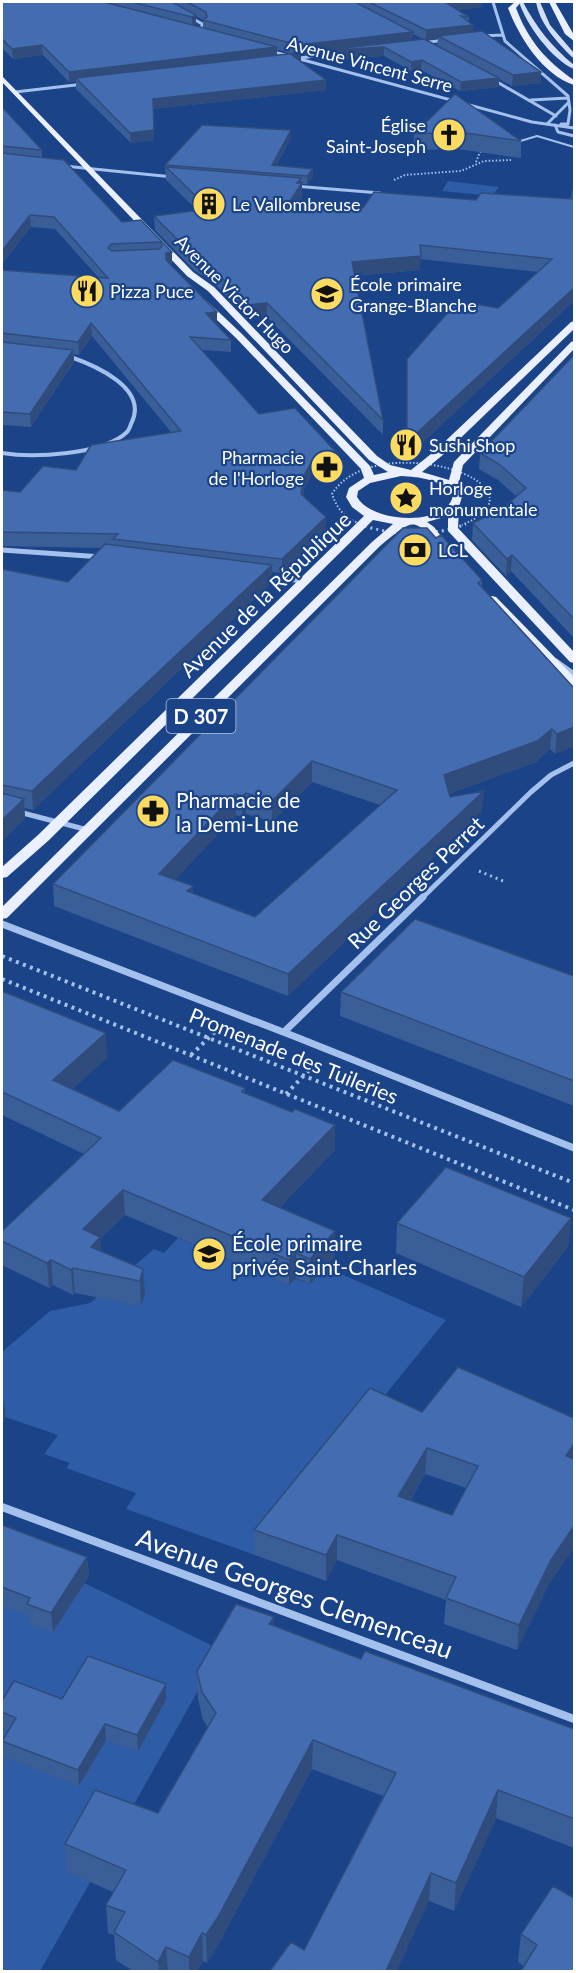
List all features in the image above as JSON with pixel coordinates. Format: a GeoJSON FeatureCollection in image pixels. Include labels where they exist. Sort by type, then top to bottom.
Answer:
{"type":"FeatureCollection","features":[{"type":"Feature","properties":{"kind":"main road"},"geometry":{"type":"LineString","coordinates":[[574,66],[562,58],[539,34],[520,2],[512,8],[520,33],[547,63],[574,82]]}},
{"type":"Feature","properties":{"kind":"main road"},"geometry":{"type":"LineString","coordinates":[[538,2],[541,15],[552,34],[574,56]]}},
{"type":"Feature","properties":{"kind":"main road"},"geometry":{"type":"LineString","coordinates":[[552,2],[574,39]]}},
{"type":"Feature","properties":{"kind":"main road","name":"Avenue Victor Hugo"},"geometry":{"type":"LineString","coordinates":[[2,78],[190,274],[211,289],[373,458],[401,473]]}},
{"type":"Feature","properties":{"kind":"main road","name":"Avenue Victor Hugo"},"geometry":{"type":"LineString","coordinates":[[2,90],[186,285]]}},
{"type":"Feature","properties":{"kind":"main road","name":"Avenue Victor Hugo"},"geometry":{"type":"LineString","coordinates":[[199,299],[366,468],[370,478]]}},
{"type":"Feature","properties":{"kind":"main road"},"geometry":{"type":"LineString","coordinates":[[414,474],[574,324]]}},
{"type":"Feature","properties":{"kind":"main road"},"geometry":{"type":"LineString","coordinates":[[453,486],[458,464],[574,344]]}},
{"type":"Feature","properties":{"kind":"main road"},"geometry":{"type":"LineString","coordinates":[[401,473],[414,474],[436,478],[453,486],[458,493],[459,501],[454,508],[444,514],[411,520],[372,515],[355,504],[351,497],[353,490],[370,478],[401,473]]}},
{"type":"Feature","properties":{"kind":"main road"},"geometry":{"type":"LineString","coordinates":[[454,508],[452,529],[574,659]]}},
{"type":"Feature","properties":{"kind":"main road","name":"Avenue de la République"},"geometry":{"type":"LineString","coordinates":[[2,874],[59,822],[308,581],[372,515]]}},
{"type":"Feature","properties":{"kind":"main road"},"geometry":{"type":"LineString","coordinates":[[411,520],[430,529],[456,564]]}},
{"type":"Feature","properties":{"kind":"main road","name":"Avenue de la République"},"geometry":{"type":"LineString","coordinates":[[2,915],[376,544],[411,520]]}},
{"type":"Feature","properties":{"kind":"main road"},"geometry":{"type":"LineString","coordinates":[[480,587],[574,684]]}},
{"type":"Feature","properties":{"kind":"street"},"geometry":{"type":"LineString","coordinates":[[493,2],[506,43],[563,89],[569,100],[571,112],[568,124],[555,125]]}},
{"type":"Feature","properties":{"kind":"street"},"geometry":{"type":"LineString","coordinates":[[181,12],[204,25],[204,27],[193,30],[203,33]]}},
{"type":"Feature","properties":{"kind":"street"},"geometry":{"type":"LineString","coordinates":[[479,37],[502,35]]}},
{"type":"Feature","properties":{"kind":"street"},"geometry":{"type":"LineString","coordinates":[[415,38],[435,48]]}},
{"type":"Feature","properties":{"kind":"street"},"geometry":{"type":"LineString","coordinates":[[414,44],[446,40]]}},
{"type":"Feature","properties":{"kind":"street","name":"Avenue Vincent Serre"},"geometry":{"type":"LineString","coordinates":[[268,50],[555,125],[558,132],[574,136]]}},
{"type":"Feature","properties":{"kind":"street"},"geometry":{"type":"LineString","coordinates":[[282,60],[326,55]]}},
{"type":"Feature","properties":{"kind":"street"},"geometry":{"type":"LineString","coordinates":[[487,76],[556,116]]}},
{"type":"Feature","properties":{"kind":"street"},"geometry":{"type":"LineString","coordinates":[[15,92],[88,83]]}},
{"type":"Feature","properties":{"kind":"street"},"geometry":{"type":"LineString","coordinates":[[531,100],[569,100]]}},
{"type":"Feature","properties":{"kind":"street"},"geometry":{"type":"LineString","coordinates":[[547,124],[569,100]]}},
{"type":"Feature","properties":{"kind":"street"},"geometry":{"type":"LineString","coordinates":[[555,125],[574,128]]}},
{"type":"Feature","properties":{"kind":"street"},"geometry":{"type":"LineString","coordinates":[[57,165],[182,177]]}},
{"type":"Feature","properties":{"kind":"street"},"geometry":{"type":"LineString","coordinates":[[289,186],[384,193]]}},
{"type":"Feature","properties":{"kind":"street"},"geometry":{"type":"LineString","coordinates":[[2,453],[21,456],[63,454],[100,446],[127,432],[136,414],[132,397],[90,362],[67,356]]}},
{"type":"Feature","properties":{"kind":"street"},"geometry":{"type":"LineString","coordinates":[[2,550],[109,558]]}},
{"type":"Feature","properties":{"kind":"street"},"geometry":{"type":"LineString","coordinates":[[257,576],[308,581]]}},
{"type":"Feature","properties":{"kind":"street"},"geometry":{"type":"LineString","coordinates":[[550,658],[570,668],[574,674]]}},
{"type":"Feature","properties":{"kind":"street","name":"Rue Georges Perret"},"geometry":{"type":"LineString","coordinates":[[284,1032],[531,792],[551,775],[574,764]]}},
{"type":"Feature","properties":{"kind":"street"},"geometry":{"type":"LineString","coordinates":[[10,809],[88,830]]}},
{"type":"Feature","properties":{"kind":"street","name":"Promenade des Tuileries"},"geometry":{"type":"LineString","coordinates":[[2,924],[284,1032],[574,1148]]}},
{"type":"Feature","properties":{"kind":"street","name":"Avenue Georges Clemenceau"},"geometry":{"type":"LineString","coordinates":[[2,1507],[574,1719]]}},
{"type":"Feature","properties":{"kind":"lane"},"geometry":{"type":"LineString","coordinates":[[510,144],[537,136],[574,147]]}},
{"type":"Feature","properties":{"kind":"lane"},"geometry":{"type":"LineString","coordinates":[[574,166],[574,174]]}},
{"type":"Feature","properties":{"kind":"path"},"geometry":{"type":"LineString","coordinates":[[475,163],[480,152],[510,144]]}},
{"type":"Feature","properties":{"kind":"path"},"geometry":{"type":"LineString","coordinates":[[392,181],[405,175],[461,171],[475,163],[514,159]]}},
{"type":"Feature","properties":{"kind":"path","name":"Promenade des Tuileries"},"geometry":{"type":"LineString","coordinates":[[2,956],[574,1183]]}},
{"type":"Feature","properties":{"kind":"path"},"geometry":{"type":"LineString","coordinates":[[2,979],[574,1210]]}},
{"type":"Feature","properties":{"kind":"path"},"geometry":{"type":"LineString","coordinates":[[191,1055],[208,1038]]}},
{"type":"Feature","properties":{"kind":"path"},"geometry":{"type":"LineString","coordinates":[[286,1094],[303,1077]]}},
{"type":"Feature","properties":{"kind":"shaded area"},"geometry":{"type":"Polygon","coordinates":[[[448,181],[499,187],[492,196],[442,191],[448,181]]]}},
{"type":"Feature","properties":{"kind":"shaded area"},"geometry":{"type":"Polygon","coordinates":[[[178,1238],[289,1285],[296,1279],[310,1284],[325,1267],[446,1320],[255,1555],[126,1509],[136,1493],[66,1468],[70,1463],[44,1454],[58,1435],[2,1416],[2,1352],[50,1311],[90,1303],[154,1249],[164,1253],[178,1238]]]}},
{"type":"Feature","properties":{"kind":"shaded area"},"geometry":{"type":"Polygon","coordinates":[[[21,1552],[221,1650],[40,1971],[2,1972],[2,1581],[21,1552]]]}},
{"type":"Feature","properties":{"kind":"building"},"geometry":{"type":"Polygon","coordinates":[[[2,2],[104,2],[277,47],[69,72],[42,45],[12,49],[2,39],[2,2]]]}},
{"type":"Feature","properties":{"kind":"building"},"geometry":{"type":"Polygon","coordinates":[[[132,2],[172,2],[196,15],[192,17],[132,2]]]}},
{"type":"Feature","properties":{"kind":"building"},"geometry":{"type":"Polygon","coordinates":[[[187,2],[355,2],[413,32],[298,45],[203,20],[207,17],[206,12],[187,2]]]}},
{"type":"Feature","properties":{"kind":"building"},"geometry":{"type":"Polygon","coordinates":[[[369,2],[445,2],[469,17],[461,16],[473,25],[426,30],[369,2]]]}},
{"type":"Feature","properties":{"kind":"building"},"geometry":{"type":"Polygon","coordinates":[[[482,31],[541,72],[513,75],[438,36],[482,31]]]}},
{"type":"Feature","properties":{"kind":"building"},"geometry":{"type":"Polygon","coordinates":[[[424,39],[499,78],[461,82],[422,60],[411,62],[384,47],[317,51],[424,39]]]}},
{"type":"Feature","properties":{"kind":"building"},"geometry":{"type":"Polygon","coordinates":[[[301,54],[292,55],[326,80],[153,99],[154,130],[130,133],[76,78],[301,54]]]}},
{"type":"Feature","properties":{"kind":"building"},"geometry":{"type":"Polygon","coordinates":[[[455,94],[521,141],[459,132],[414,134],[455,94]]]}},
{"type":"Feature","properties":{"kind":"building"},"geometry":{"type":"Polygon","coordinates":[[[2,107],[42,150],[2,146],[2,107]]]}},
{"type":"Feature","properties":{"kind":"building"},"geometry":{"type":"Polygon","coordinates":[[[202,125],[291,130],[272,165],[313,169],[307,176],[165,165],[202,125]]]}},
{"type":"Feature","properties":{"kind":"building"},"geometry":{"type":"Polygon","coordinates":[[[2,153],[64,160],[122,222],[141,220],[172,252],[166,253],[166,260],[217,312],[206,313],[231,340],[190,337],[259,414],[295,408],[336,452],[312,462],[304,475],[301,494],[326,517],[282,559],[113,539],[118,534],[2,532],[2,490],[20,492],[43,466],[76,470],[91,445],[181,431],[91,323],[78,342],[2,333],[2,270],[108,278],[54,217],[30,215],[2,251],[2,153]],[[161,242],[111,244],[108,248],[112,251],[159,249],[162,246],[161,242]]]}},
{"type":"Feature","properties":{"kind":"building"},"geometry":{"type":"Polygon","coordinates":[[[166,167],[301,178],[297,183],[302,183],[288,204],[355,210],[357,207],[363,208],[374,192],[476,200],[481,193],[574,199],[574,288],[407,442],[407,359],[458,301],[498,308],[552,259],[420,245],[421,256],[352,262],[383,420],[267,303],[248,305],[215,271],[194,256],[154,216],[209,209],[166,167]]]}},
{"type":"Feature","properties":{"kind":"building"},"geometry":{"type":"Polygon","coordinates":[[[2,342],[73,350],[30,414],[2,412],[2,342]]]}},
{"type":"Feature","properties":{"kind":"building"},"geometry":{"type":"Polygon","coordinates":[[[574,355],[574,619],[512,555],[507,559],[473,523],[502,509],[526,488],[499,464],[480,453],[574,355]]]}},
{"type":"Feature","properties":{"kind":"building"},"geometry":{"type":"Polygon","coordinates":[[[403,528],[427,528],[436,538],[441,535],[482,580],[478,583],[574,688],[574,727],[557,734],[552,729],[537,741],[444,775],[450,797],[484,791],[288,974],[53,884],[403,528]],[[312,761],[272,801],[246,793],[242,796],[235,794],[159,874],[193,886],[187,891],[255,917],[397,790],[312,761]]]}},
{"type":"Feature","properties":{"kind":"building"},"geometry":{"type":"Polygon","coordinates":[[[105,544],[272,565],[32,791],[2,785],[2,569],[68,582],[105,544]]]}},
{"type":"Feature","properties":{"kind":"building"},"geometry":{"type":"Polygon","coordinates":[[[2,793],[24,799],[2,820],[2,793]]]}},
{"type":"Feature","properties":{"kind":"building"},"geometry":{"type":"Polygon","coordinates":[[[415,919],[574,976],[574,1081],[341,992],[415,919]]]}},
{"type":"Feature","properties":{"kind":"building"},"geometry":{"type":"Polygon","coordinates":[[[2,991],[106,1033],[53,1080],[119,1111],[173,1060],[245,1088],[242,1092],[292,1112],[295,1109],[335,1125],[262,1200],[335,1231],[310,1259],[296,1253],[289,1260],[123,1190],[83,1229],[100,1237],[91,1247],[143,1269],[140,1281],[73,1268],[71,1270],[51,1260],[47,1263],[2,1241],[2,1231],[101,1138],[2,1092],[2,991]]]}},
{"type":"Feature","properties":{"kind":"building"},"geometry":{"type":"Polygon","coordinates":[[[446,1167],[571,1218],[524,1277],[397,1223],[446,1167]]]}},
{"type":"Feature","properties":{"kind":"building"},"geometry":{"type":"Polygon","coordinates":[[[458,1367],[574,1418],[574,1444],[566,1456],[574,1459],[574,1526],[551,1560],[519,1625],[446,1598],[456,1577],[337,1535],[326,1555],[254,1530],[370,1388],[422,1412],[458,1367]],[[427,1448],[398,1496],[452,1515],[478,1466],[427,1448]]]}},
{"type":"Feature","properties":{"kind":"building"},"geometry":{"type":"Polygon","coordinates":[[[2,1525],[87,1557],[51,1613],[27,1604],[30,1598],[2,1587],[2,1525]]]}},
{"type":"Feature","properties":{"kind":"building"},"geometry":{"type":"Polygon","coordinates":[[[236,1604],[274,1617],[269,1624],[361,1659],[365,1651],[574,1729],[574,1819],[498,1790],[456,1883],[431,1873],[386,1971],[270,1971],[291,1942],[304,1950],[396,1773],[313,1740],[218,1917],[206,1935],[202,1933],[189,1957],[166,1947],[158,1962],[114,1932],[125,1912],[106,1905],[126,1870],[65,1844],[95,1790],[158,1813],[216,1713],[202,1692],[197,1671],[236,1604]]]}},
{"type":"Feature","properties":{"kind":"building"},"geometry":{"type":"Polygon","coordinates":[[[88,1656],[166,1684],[137,1735],[105,1724],[78,1770],[2,1741],[16,1718],[2,1712],[2,1701],[14,1681],[62,1699],[88,1656]]]}},
{"type":"Feature","properties":{"kind":"building"},"geometry":{"type":"Polygon","coordinates":[[[553,1886],[574,1898],[574,1971],[521,1971],[537,1945],[521,1934],[553,1886]]]}},
{"type":"Feature","properties":{"kind":"place","name":"Église Saint-Joseph"},"geometry":{"type":"Point","coordinates":[449,135]}},
{"type":"Feature","properties":{"kind":"place","name":"Le Vallombreuse"},"geometry":{"type":"Point","coordinates":[209,204]}},
{"type":"Feature","properties":{"kind":"place","name":"Pizza Puce"},"geometry":{"type":"Point","coordinates":[87,291]}},
{"type":"Feature","properties":{"kind":"place","name":"École primaire Grange-Blanche"},"geometry":{"type":"Point","coordinates":[327,294]}},
{"type":"Feature","properties":{"kind":"place","name":"Sushi Shop"},"geometry":{"type":"Point","coordinates":[406,445]}},
{"type":"Feature","properties":{"kind":"place","name":"Pharmacie de l'Horloge"},"geometry":{"type":"Point","coordinates":[327,467]}},
{"type":"Feature","properties":{"kind":"place","name":"Horloge monumentale"},"geometry":{"type":"Point","coordinates":[406,498]}},
{"type":"Feature","properties":{"kind":"place","name":"LCL"},"geometry":{"type":"Point","coordinates":[415,550]}},
{"type":"Feature","properties":{"kind":"place","name":"Pharmacie de la Demi-Lune"},"geometry":{"type":"Point","coordinates":[153,811]}},
{"type":"Feature","properties":{"kind":"place","name":"École primaire privée Saint-Charles"},"geometry":{"type":"Point","coordinates":[209,1254]}}]}
